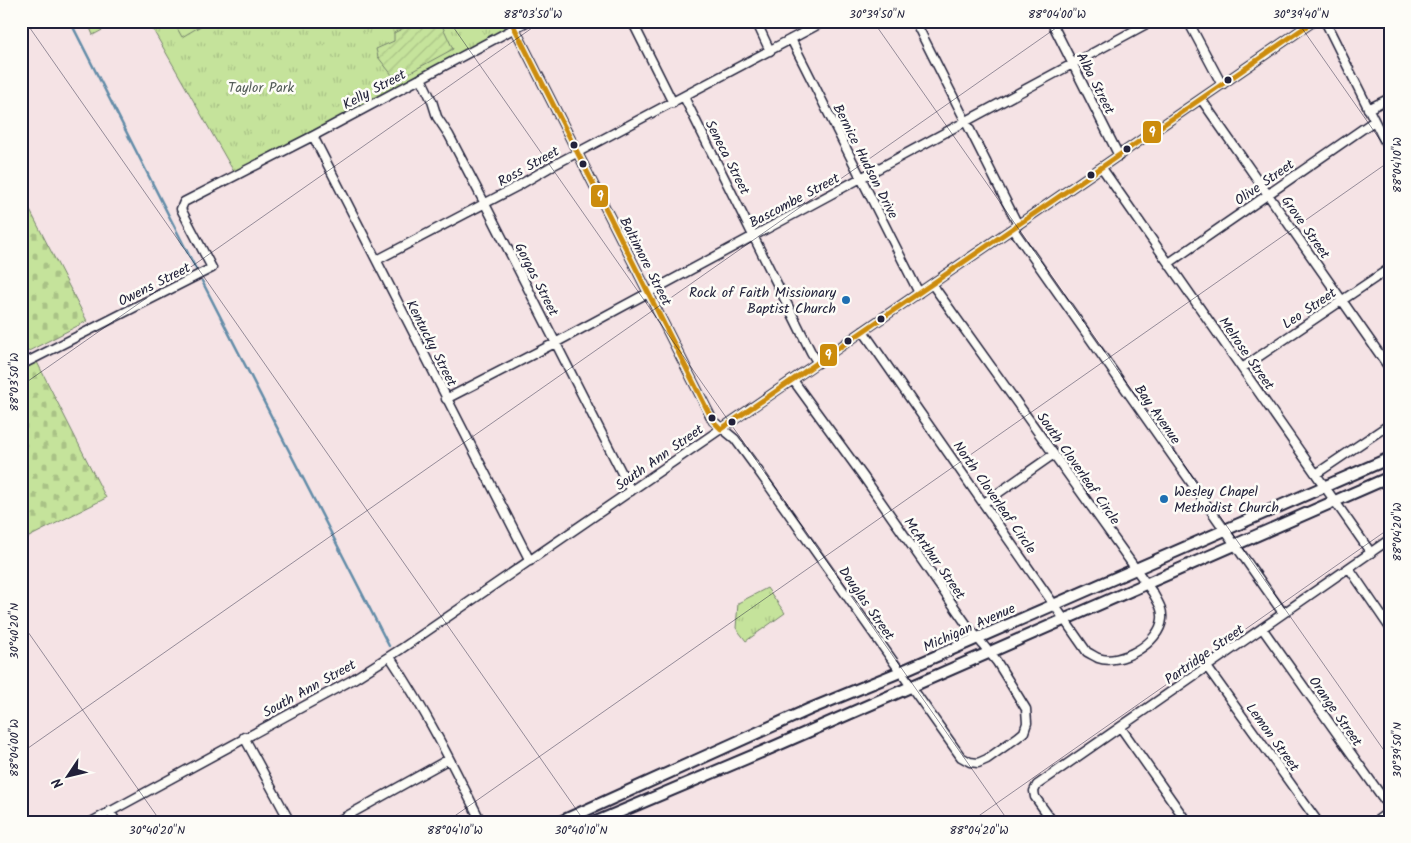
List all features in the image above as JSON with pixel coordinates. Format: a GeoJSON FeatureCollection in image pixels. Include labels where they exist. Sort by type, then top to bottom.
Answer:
{"type":"FeatureCollection","features":[{"type":"Feature","properties":{"kind":"main road","name":"Michigan Avenue"},"geometry":{"type":"LineString","coordinates":[[560,822],[810,709],[900,672],[1390,458]]}},
{"type":"Feature","properties":{"kind":"main road"},"geometry":{"type":"LineString","coordinates":[[596,822],[771,748],[1390,477]]}},
{"type":"Feature","properties":{"kind":"street","name":"Kelly Street"},"geometry":{"type":"LineString","coordinates":[[232,178],[421,78],[513,25],[528,21]]}},
{"type":"Feature","properties":{"kind":"street"},"geometry":{"type":"LineString","coordinates":[[632,21],[673,103]]}},
{"type":"Feature","properties":{"kind":"street"},"geometry":{"type":"LineString","coordinates":[[756,21],[770,51]]}},
{"type":"Feature","properties":{"kind":"street"},"geometry":{"type":"LineString","coordinates":[[791,39],[825,21]]}},
{"type":"Feature","properties":{"kind":"street","name":"Bay Avenue"},"geometry":{"type":"LineString","coordinates":[[915,21],[966,121],[1016,227],[1283,614]]}},
{"type":"Feature","properties":{"kind":"street","name":"Alba Street"},"geometry":{"type":"LineString","coordinates":[[1051,21],[1119,156]]}},
{"type":"Feature","properties":{"kind":"street","name":"Bascombe Street"},"geometry":{"type":"LineString","coordinates":[[446,399],[556,343],[1152,21]]}},
{"type":"Feature","properties":{"kind":"street"},"geometry":{"type":"LineString","coordinates":[[1188,21],[1222,85]]}},
{"type":"Feature","properties":{"kind":"street","name":"South Ann Street"},"geometry":{"type":"LineString","coordinates":[[91,822],[244,737],[352,680],[390,656],[543,553],[1314,21]]}},
{"type":"Feature","properties":{"kind":"street"},"geometry":{"type":"LineString","coordinates":[[1325,21],[1390,152]]}},
{"type":"Feature","properties":{"kind":"street","name":"Baltimore Street"},"geometry":{"type":"LineString","coordinates":[[513,25],[713,421],[721,429]]}},
{"type":"Feature","properties":{"kind":"street","name":"Ross Street"},"geometry":{"type":"LineString","coordinates":[[376,260],[485,204],[791,39]]}},
{"type":"Feature","properties":{"kind":"street","name":"Bernice Hudson Drive"},"geometry":{"type":"LineString","coordinates":[[791,39],[919,293]]}},
{"type":"Feature","properties":{"kind":"street","name":"Gorgas Street"},"geometry":{"type":"LineString","coordinates":[[421,78],[437,117],[485,204],[632,491]]}},
{"type":"Feature","properties":{"kind":"street","name":"Seneca Street"},"geometry":{"type":"LineString","coordinates":[[684,97],[818,363]]}},
{"type":"Feature","properties":{"kind":"street"},"geometry":{"type":"LineString","coordinates":[[1368,109],[1390,98]]}},
{"type":"Feature","properties":{"kind":"street","name":"Grove Street"},"geometry":{"type":"LineString","coordinates":[[1201,99],[1390,369]]}},
{"type":"Feature","properties":{"kind":"street","name":"Olive Street"},"geometry":{"type":"LineString","coordinates":[[1168,263],[1374,121]]}},
{"type":"Feature","properties":{"kind":"street","name":"Kentucky Street"},"geometry":{"type":"LineString","coordinates":[[313,136],[530,561]]}},
{"type":"Feature","properties":{"kind":"street","name":"Melrose Street"},"geometry":{"type":"LineString","coordinates":[[1102,168],[1371,553]]}},
{"type":"Feature","properties":{"kind":"street","name":"Owens Street"},"geometry":{"type":"LineString","coordinates":[[21,364],[212,268],[181,209],[184,202],[232,178]]}},
{"type":"Feature","properties":{"kind":"street","name":"Leo Street"},"geometry":{"type":"LineString","coordinates":[[1242,368],[1390,268]]}},
{"type":"Feature","properties":{"kind":"street","name":"South Cloverleaf Circle"},"geometry":{"type":"LineString","coordinates":[[932,284],[1161,607],[1162,620],[1158,631],[1147,644],[1128,656],[1118,657]]}},
{"type":"Feature","properties":{"kind":"street","name":"North Cloverleaf Circle"},"geometry":{"type":"LineString","coordinates":[[863,332],[1087,652],[1098,658],[1118,657]]}},
{"type":"Feature","properties":{"kind":"street","name":"McArthur Street"},"geometry":{"type":"LineString","coordinates":[[793,380],[977,638],[997,662],[1026,709],[1027,723],[1024,732],[1002,748]]}},
{"type":"Feature","properties":{"kind":"street"},"geometry":{"type":"LineString","coordinates":[[1316,474],[1390,424]]}},
{"type":"Feature","properties":{"kind":"street","name":"Douglas Street"},"geometry":{"type":"LineString","coordinates":[[721,429],[735,439],[757,468],[961,757],[970,762],[978,763],[1002,748]]}},
{"type":"Feature","properties":{"kind":"street"},"geometry":{"type":"LineString","coordinates":[[984,503],[1054,454]]}},
{"type":"Feature","properties":{"kind":"street","name":"Partridge Street"},"geometry":{"type":"LineString","coordinates":[[1053,822],[1035,797],[1034,791],[1037,786],[1390,539]]}},
{"type":"Feature","properties":{"kind":"street"},"geometry":{"type":"LineString","coordinates":[[1349,568],[1390,628]]}},
{"type":"Feature","properties":{"kind":"street","name":"Orange Street"},"geometry":{"type":"LineString","coordinates":[[1262,628],[1390,810]]}},
{"type":"Feature","properties":{"kind":"street"},"geometry":{"type":"LineString","coordinates":[[390,656],[410,686],[481,822]]}},
{"type":"Feature","properties":{"kind":"street","name":"Lemon Street"},"geometry":{"type":"LineString","coordinates":[[1207,667],[1318,822]]}},
{"type":"Feature","properties":{"kind":"street"},"geometry":{"type":"LineString","coordinates":[[1121,728],[1187,822]]}},
{"type":"Feature","properties":{"kind":"street"},"geometry":{"type":"LineString","coordinates":[[244,737],[290,822]]}},
{"type":"Feature","properties":{"kind":"street"},"geometry":{"type":"LineString","coordinates":[[339,821],[449,758]]}},
{"type":"Feature","properties":{"kind":"street"},"geometry":{"type":"LineString","coordinates":[[1375,822],[1390,810]]}},
{"type":"Feature","properties":{"kind":"street"},"geometry":{"type":"LineString","coordinates":[[110,811],[116,822]]}},
{"type":"Feature","properties":{"kind":"green space"},"geometry":{"type":"Polygon","coordinates":[[[87,21],[119,21],[93,35],[87,21]]]}},
{"type":"Feature","properties":{"kind":"green space","name":"Taylor Park"},"geometry":{"type":"Polygon","coordinates":[[[148,21],[511,21],[514,28],[313,136],[234,172],[148,21]]]}},
{"type":"Feature","properties":{"kind":"green space"},"geometry":{"type":"Polygon","coordinates":[[[173,21],[209,21],[182,37],[173,21]]]}},
{"type":"Feature","properties":{"kind":"green space"},"geometry":{"type":"Polygon","coordinates":[[[417,21],[422,21],[425,26],[440,21],[453,49],[396,80],[378,57],[376,49],[394,41],[394,33],[417,21]]]}},
{"type":"Feature","properties":{"kind":"green space"},"geometry":{"type":"Polygon","coordinates":[[[21,193],[87,321],[21,355],[21,193]]]}},
{"type":"Feature","properties":{"kind":"green space"},"geometry":{"type":"Polygon","coordinates":[[[37,362],[106,498],[21,541],[21,370],[37,362]]]}},
{"type":"Feature","properties":{"kind":"green space"},"geometry":{"type":"Polygon","coordinates":[[[767,588],[785,613],[746,641],[736,628],[738,603],[767,588]]]}},
{"type":"Feature","properties":{"kind":"waterway"},"geometry":{"type":"LineString","coordinates":[[70,21],[197,271]]}},
{"type":"Feature","properties":{"kind":"waterway"},"geometry":{"type":"LineString","coordinates":[[202,281],[389,646]]}},
{"type":"Feature","properties":{"kind":"transit line","name":"9"},"geometry":{"type":"LineString","coordinates":[[511,21],[713,421],[721,429],[1314,21]]}},
{"type":"Feature","properties":{"kind":"place","name":"Rock of Faith Missionary Baptist Church"},"geometry":{"type":"Point","coordinates":[846,300]}},
{"type":"Feature","properties":{"kind":"place","name":"Wesley Chapel Methodist Church"},"geometry":{"type":"Point","coordinates":[1164,499]}}]}
